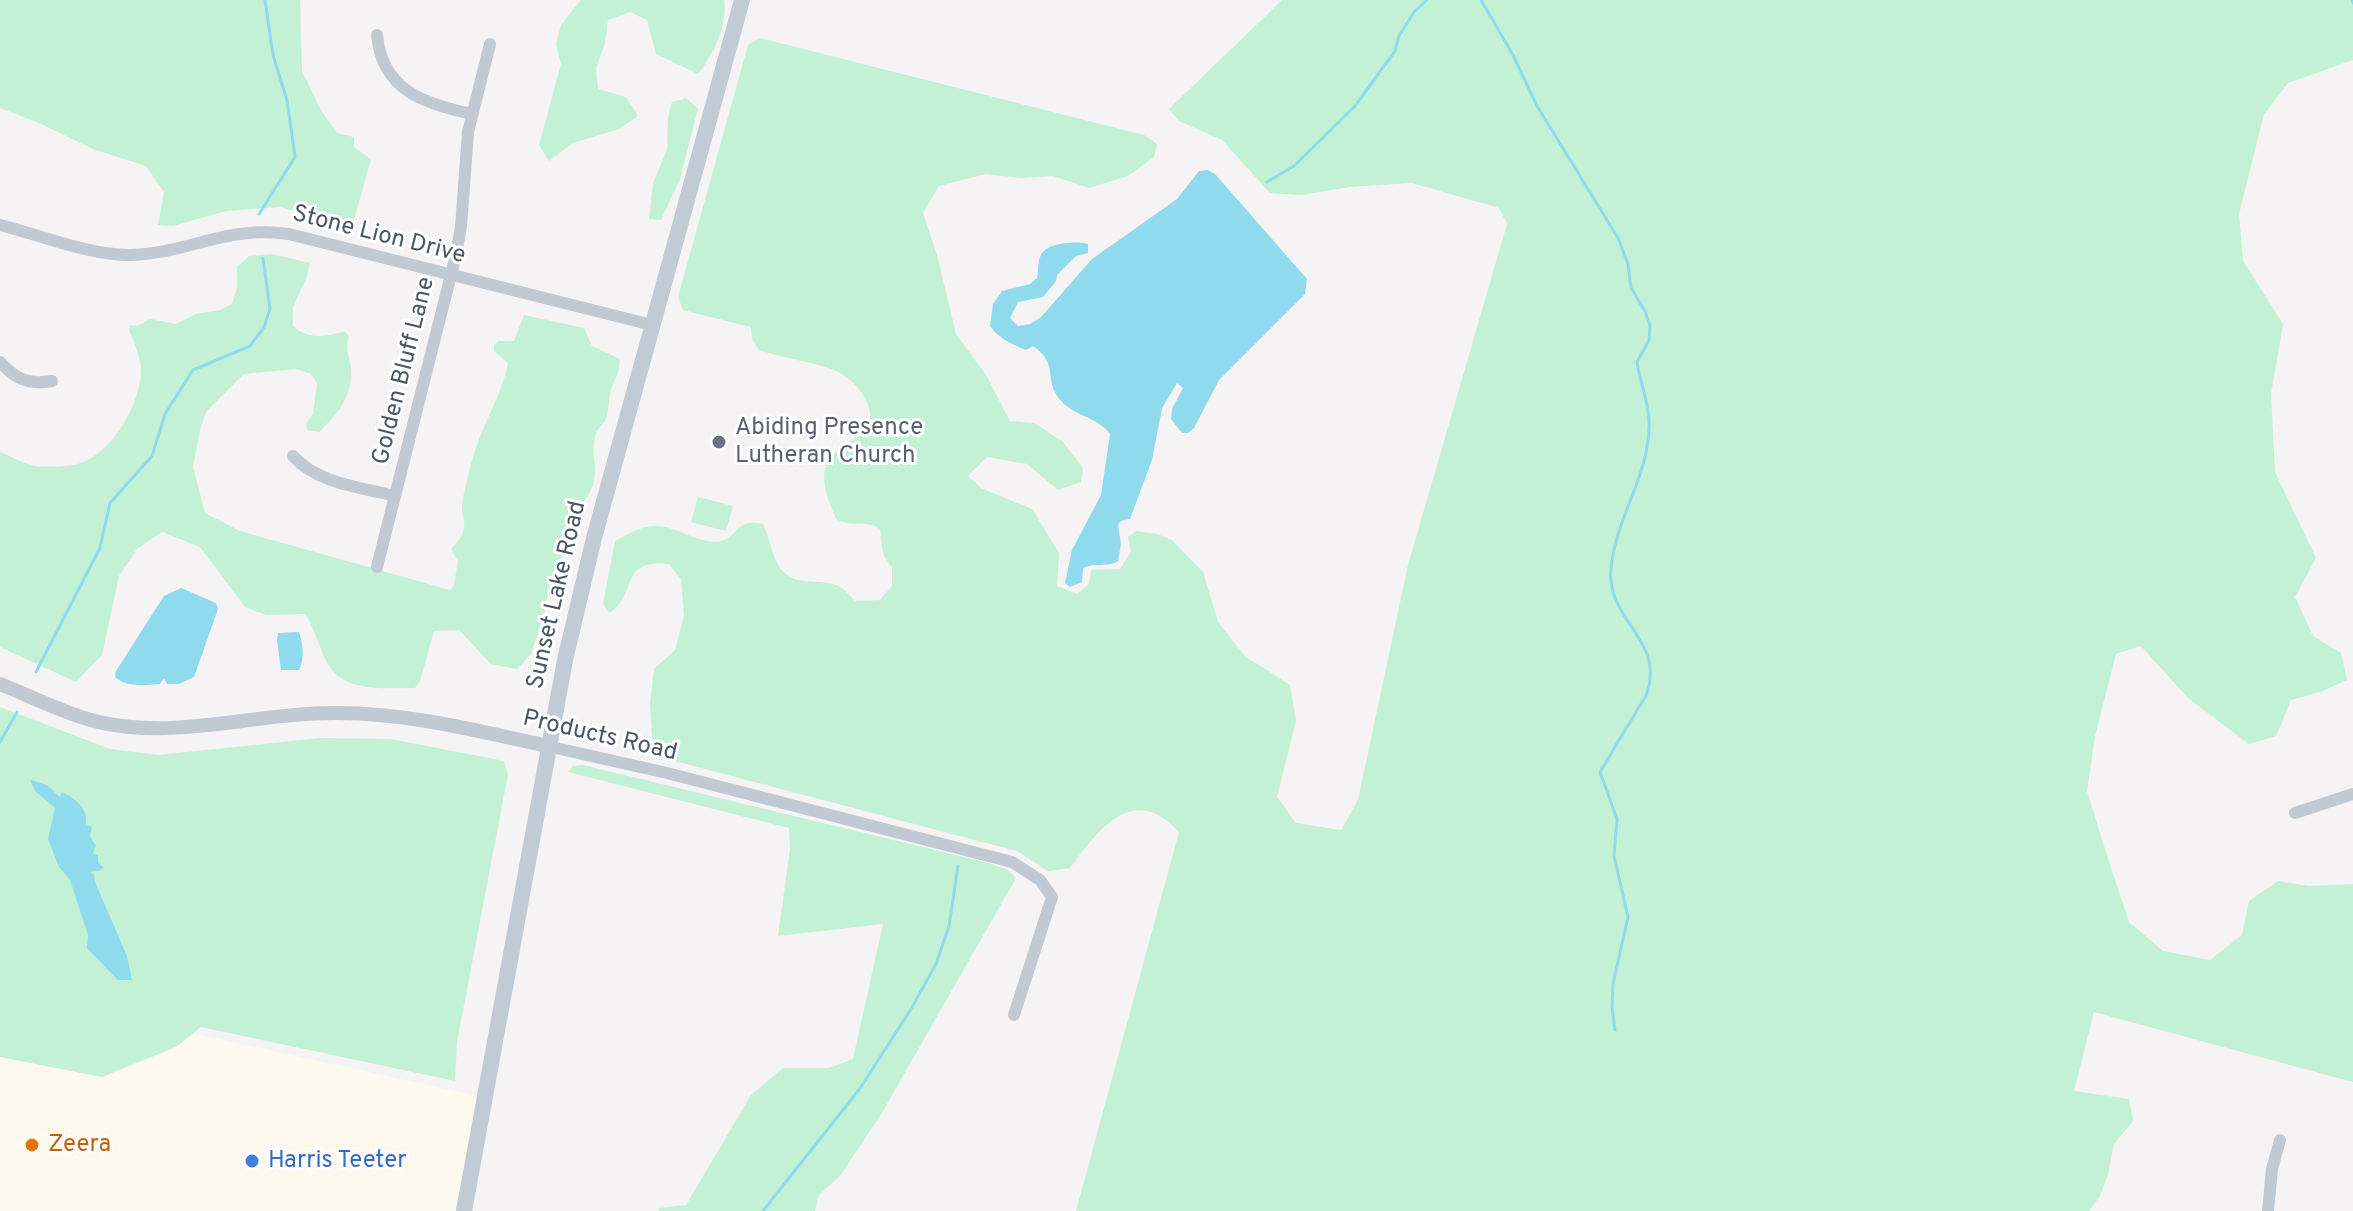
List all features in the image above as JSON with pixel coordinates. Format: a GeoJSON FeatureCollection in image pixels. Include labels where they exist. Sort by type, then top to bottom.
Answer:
{"type":"FeatureCollection","features":[{"type":"Feature","properties":{"kind":"main road","name":"Sunset Lake Road"},"geometry":{"type":"LineString","coordinates":[[464,1211],[547,746],[594,538],[742,0]]}},
{"type":"Feature","properties":{"kind":"street"},"geometry":{"type":"LineString","coordinates":[[377,35],[383,66],[397,81],[434,104],[472,114]]}},
{"type":"Feature","properties":{"kind":"street","name":"Golden Bluff Lane"},"geometry":{"type":"LineString","coordinates":[[377,567],[452,275],[461,227],[466,146],[490,44]]}},
{"type":"Feature","properties":{"kind":"street","name":"Stone Lion Drive"},"geometry":{"type":"LineString","coordinates":[[1,230],[131,255],[222,235],[274,232],[652,325]]}},
{"type":"Feature","properties":{"kind":"street"},"geometry":{"type":"LineString","coordinates":[[0,362],[24,381],[52,381]]}},
{"type":"Feature","properties":{"kind":"street"},"geometry":{"type":"LineString","coordinates":[[293,456],[310,472],[323,478],[395,496]]}},
{"type":"Feature","properties":{"kind":"street","name":"Products Road"},"geometry":{"type":"LineString","coordinates":[[0,684],[86,718],[121,726],[153,728],[324,713],[410,719],[667,773],[1012,862],[1040,880],[1052,897],[1014,1015]]}},
{"type":"Feature","properties":{"kind":"street"},"geometry":{"type":"LineString","coordinates":[[2295,813],[2353,794]]}},
{"type":"Feature","properties":{"kind":"street"},"geometry":{"type":"LineString","coordinates":[[2268,1211],[2272,1169],[2280,1140]]}},
{"type":"Feature","properties":{"kind":"shaded area"},"geometry":{"type":"Polygon","coordinates":[[[196,1034],[478,1096],[456,1211],[0,1211],[0,1057],[102,1077],[196,1034]]]}},
{"type":"Feature","properties":{"kind":"green space"},"geometry":{"type":"Polygon","coordinates":[[[0,0],[300,0],[302,71],[322,112],[337,133],[354,137],[354,147],[371,159],[352,227],[280,207],[226,211],[173,226],[158,225],[164,192],[146,166],[93,149],[0,108],[0,0]]]}},
{"type":"Feature","properties":{"kind":"green space"},"geometry":{"type":"Polygon","coordinates":[[[581,0],[724,0],[725,10],[714,49],[698,74],[656,54],[647,20],[630,12],[608,20],[605,43],[596,68],[598,89],[626,97],[638,116],[619,129],[573,143],[549,161],[539,145],[561,64],[556,44],[561,25],[581,0]]]}},
{"type":"Feature","properties":{"kind":"green space"},"geometry":{"type":"Polygon","coordinates":[[[1282,0],[2353,0],[2353,60],[2288,83],[2264,114],[2239,214],[2243,261],[2283,324],[2271,394],[2275,472],[2316,558],[2295,597],[2313,636],[2341,653],[2347,680],[2291,700],[2276,736],[2249,744],[2188,698],[2141,646],[2116,654],[2095,736],[2087,791],[2129,922],[2163,951],[2210,960],[2242,935],[2249,901],[2278,881],[2309,886],[2353,884],[2353,1082],[2094,1012],[2074,1091],[2129,1099],[2133,1121],[2114,1144],[2100,1196],[2089,1211],[1076,1211],[1179,832],[1163,818],[1147,811],[1132,811],[1118,816],[1105,826],[1070,868],[1048,871],[1017,851],[663,758],[652,737],[650,704],[654,669],[675,650],[684,615],[681,579],[669,564],[642,567],[635,573],[618,606],[609,613],[603,604],[615,541],[641,529],[657,526],[715,542],[728,538],[746,524],[763,524],[778,564],[793,579],[836,585],[855,601],[880,600],[892,586],[892,568],[883,554],[880,529],[836,519],[825,486],[824,473],[832,456],[866,429],[870,420],[861,391],[836,371],[759,350],[752,339],[751,327],[683,310],[678,297],[748,45],[760,38],[1144,135],[1157,144],[1154,157],[1128,176],[1089,188],[1053,176],[1021,178],[986,174],[939,186],[923,213],[937,255],[956,334],[986,375],[1010,421],[1034,423],[1062,441],[1083,468],[1081,482],[1058,490],[1027,464],[987,457],[968,476],[981,488],[1032,509],[1059,553],[1057,586],[1077,594],[1089,584],[1091,570],[1120,569],[1131,552],[1128,537],[1136,531],[1172,540],[1203,572],[1218,622],[1245,656],[1290,685],[1296,721],[1277,797],[1296,823],[1341,830],[1358,800],[1408,565],[1507,224],[1499,208],[1412,183],[1350,187],[1301,195],[1270,193],[1222,140],[1179,121],[1169,109],[1282,0]]]}},
{"type":"Feature","properties":{"kind":"green space"},"geometry":{"type":"Polygon","coordinates":[[[686,98],[698,109],[680,179],[661,220],[649,219],[653,183],[667,150],[668,117],[672,102],[686,98]]]}},
{"type":"Feature","properties":{"kind":"green space"},"geometry":{"type":"Polygon","coordinates":[[[272,254],[310,263],[293,307],[293,326],[305,334],[318,336],[345,331],[349,337],[347,349],[351,379],[342,404],[319,432],[307,430],[306,423],[313,414],[317,383],[311,374],[296,369],[244,374],[206,412],[193,467],[205,513],[240,531],[450,590],[454,585],[458,561],[451,549],[464,528],[462,506],[469,473],[508,363],[494,351],[494,345],[498,341],[514,341],[524,315],[584,328],[592,346],[620,359],[607,417],[594,440],[595,475],[582,503],[577,538],[563,555],[548,591],[531,654],[517,669],[491,664],[459,630],[434,631],[420,681],[415,688],[370,687],[349,682],[339,677],[328,665],[305,614],[266,615],[245,607],[200,547],[162,532],[137,549],[119,576],[102,655],[76,682],[0,647],[0,452],[35,466],[68,466],[90,459],[122,426],[136,398],[141,366],[130,325],[137,326],[150,319],[176,324],[196,314],[220,310],[232,304],[237,288],[237,267],[249,256],[272,254]]]}},
{"type":"Feature","properties":{"kind":"green space"},"geometry":{"type":"Polygon","coordinates":[[[698,497],[733,506],[726,531],[691,522],[698,497]]]}},
{"type":"Feature","properties":{"kind":"green space"},"geometry":{"type":"Polygon","coordinates":[[[0,707],[110,749],[158,755],[320,738],[391,739],[504,761],[508,774],[457,1042],[455,1081],[201,1027],[176,1047],[102,1077],[0,1057],[0,707]]]}},
{"type":"Feature","properties":{"kind":"green space"},"geometry":{"type":"Polygon","coordinates":[[[583,765],[989,863],[1008,870],[1016,878],[883,1111],[840,1176],[819,1195],[815,1211],[658,1211],[660,1208],[686,1205],[751,1095],[783,1068],[829,1068],[853,1059],[883,924],[778,936],[790,849],[789,828],[568,772],[573,766],[583,765]]]}},
{"type":"Feature","properties":{"kind":"water"},"geometry":{"type":"Polygon","coordinates":[[[1208,170],[1215,174],[1307,279],[1305,294],[1219,380],[1194,428],[1188,433],[1182,433],[1171,419],[1172,409],[1183,388],[1177,383],[1162,408],[1152,460],[1130,519],[1118,525],[1121,544],[1118,561],[1083,568],[1082,582],[1070,587],[1065,583],[1072,550],[1101,495],[1110,434],[1098,423],[1063,403],[1054,390],[1049,365],[1041,353],[1033,346],[1026,350],[1016,346],[994,331],[990,326],[993,304],[1002,291],[1030,284],[1037,278],[1040,258],[1047,249],[1065,243],[1088,244],[1088,253],[1076,256],[1057,275],[1043,297],[1018,302],[1010,318],[1018,326],[1030,324],[1041,317],[1092,259],[1177,199],[1199,171],[1208,170]]]}},
{"type":"Feature","properties":{"kind":"water"},"geometry":{"type":"Polygon","coordinates":[[[181,588],[216,603],[218,609],[194,677],[179,684],[167,684],[164,678],[160,684],[142,685],[125,683],[115,677],[164,596],[181,588]]]}},
{"type":"Feature","properties":{"kind":"water"},"geometry":{"type":"Polygon","coordinates":[[[299,632],[303,651],[299,670],[281,670],[278,633],[299,632]]]}},
{"type":"Feature","properties":{"kind":"water"},"geometry":{"type":"Polygon","coordinates":[[[30,780],[47,785],[60,797],[62,792],[83,809],[86,824],[92,827],[90,836],[96,846],[93,853],[104,867],[90,872],[94,875],[127,956],[132,980],[118,980],[87,948],[88,935],[70,880],[59,867],[48,839],[55,808],[35,791],[30,780]]]}},
{"type":"Feature","properties":{"kind":"waterway"},"geometry":{"type":"LineString","coordinates":[[259,214],[295,157],[287,100],[273,55],[265,0]]}},
{"type":"Feature","properties":{"kind":"waterway"},"geometry":{"type":"LineString","coordinates":[[1267,182],[1294,166],[1355,106],[1395,51],[1399,36],[1414,12],[1427,0]]}},
{"type":"Feature","properties":{"kind":"waterway"},"geometry":{"type":"LineString","coordinates":[[1481,0],[1513,55],[1537,106],[1618,238],[1628,264],[1631,288],[1650,326],[1649,340],[1637,362],[1648,411],[1647,446],[1638,481],[1618,533],[1611,569],[1617,603],[1642,644],[1650,674],[1645,698],[1600,772],[1617,819],[1614,856],[1628,917],[1613,984],[1615,1030]]}},
{"type":"Feature","properties":{"kind":"waterway"},"geometry":{"type":"LineString","coordinates":[[36,672],[100,548],[110,503],[152,456],[165,414],[193,370],[250,346],[264,327],[270,309],[263,258]]}},
{"type":"Feature","properties":{"kind":"waterway"},"geometry":{"type":"LineString","coordinates":[[0,742],[17,712]]}},
{"type":"Feature","properties":{"kind":"waterway"},"geometry":{"type":"LineString","coordinates":[[763,1211],[861,1087],[911,1009],[936,964],[949,926],[958,866]]}},
{"type":"Feature","properties":{"kind":"place","name":"Abiding Presence Lutheran Church"},"geometry":{"type":"Point","coordinates":[719,442]}},
{"type":"Feature","properties":{"kind":"place","name":"Zeera"},"geometry":{"type":"Point","coordinates":[32,1145]}},
{"type":"Feature","properties":{"kind":"place","name":"Harris Teeter"},"geometry":{"type":"Point","coordinates":[252,1161]}}]}
